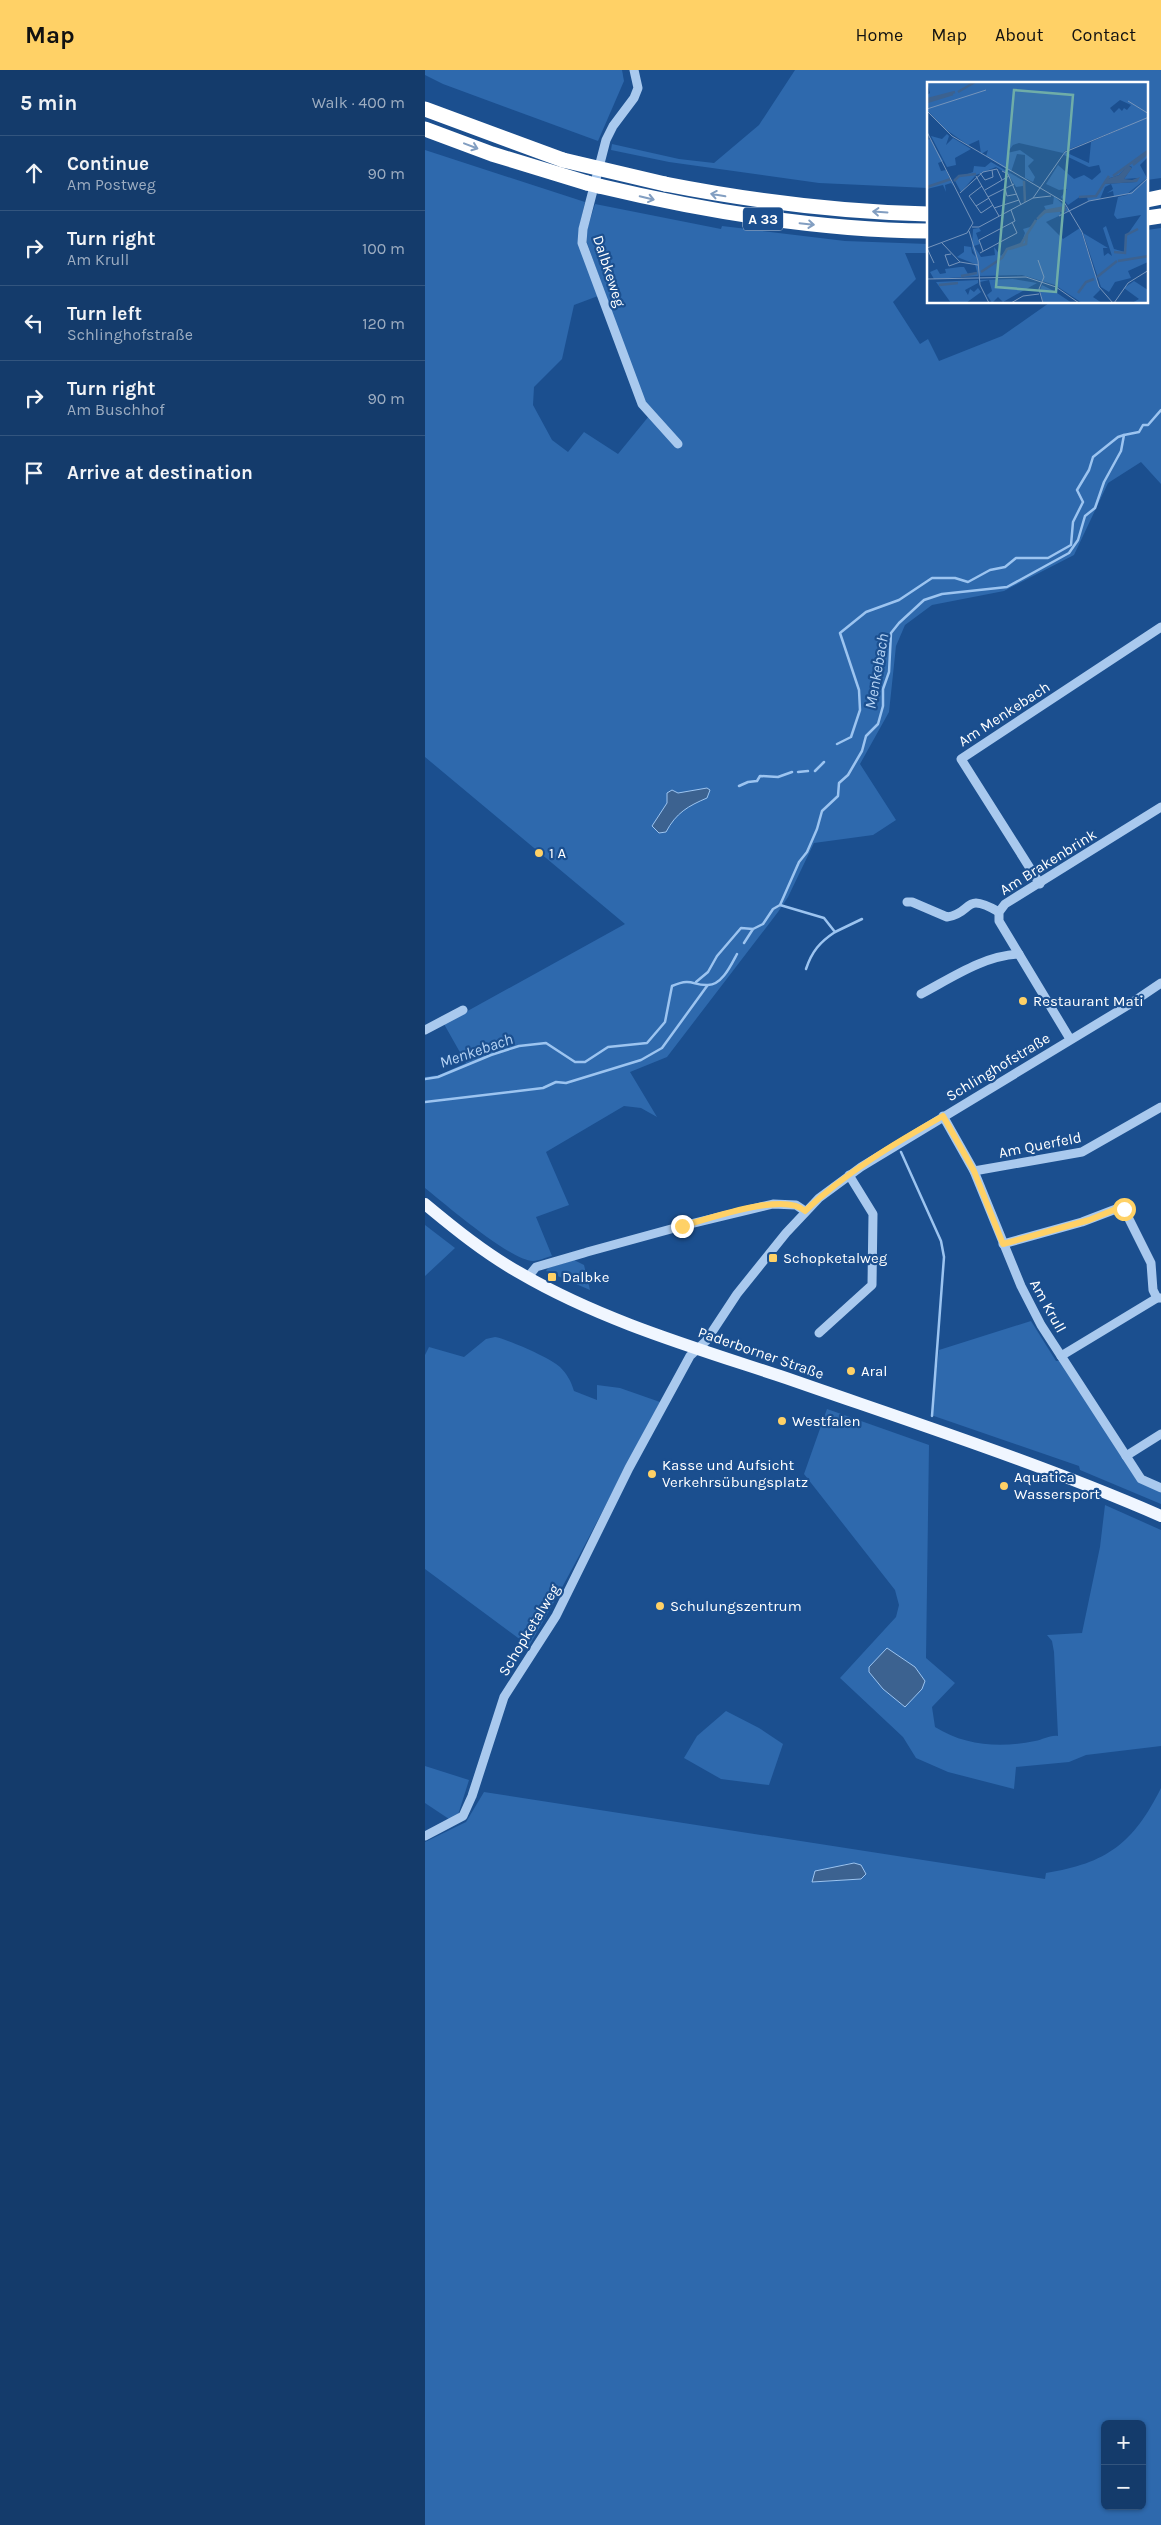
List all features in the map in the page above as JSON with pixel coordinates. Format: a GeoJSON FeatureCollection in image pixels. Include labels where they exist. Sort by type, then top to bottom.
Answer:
{"type":"FeatureCollection","features":[{"type":"Feature","properties":{"kind":"highway","name":"A 33"},"geometry":{"type":"LineString","coordinates":[[425,110],[563,160],[665,184],[724,196],[803,206],[927,214]]}},
{"type":"Feature","properties":{"kind":"highway","name":"A 33"},"geometry":{"type":"LineString","coordinates":[[425,129],[500,156],[593,185],[711,211],[796,223],[927,231]]}},
{"type":"Feature","properties":{"kind":"main road","name":"Paderborner Straße"},"geometry":{"type":"LineString","coordinates":[[425,1204],[482,1249],[528,1277],[593,1309],[698,1348],[1065,1476],[1161,1516]]}},
{"type":"Feature","properties":{"kind":"street","name":"Dalbkeweg"},"geometry":{"type":"LineString","coordinates":[[634,70],[637,88],[634,98],[613,126],[606,140],[583,230],[583,243],[642,404],[678,444]]}},
{"type":"Feature","properties":{"kind":"street","name":"Am Menkebach"},"geometry":{"type":"LineString","coordinates":[[1040,884],[961,759],[1161,627]]}},
{"type":"Feature","properties":{"kind":"street","name":"Am Brakenbrink"},"geometry":{"type":"LineString","coordinates":[[1070,1039],[999,921],[999,912],[1005,904],[1161,807]]}},
{"type":"Feature","properties":{"kind":"street"},"geometry":{"type":"LineString","coordinates":[[907,902],[912,902],[947,917],[952,916],[972,902],[979,902],[999,912]]}},
{"type":"Feature","properties":{"kind":"street"},"geometry":{"type":"LineString","coordinates":[[921,994],[986,959],[1002,955],[1019,954]]}},
{"type":"Feature","properties":{"kind":"street","name":"Schlinghofstraße"},"geometry":{"type":"LineString","coordinates":[[698,1348],[711,1334],[763,1262],[805,1211],[849,1175],[1161,983]]}},
{"type":"Feature","properties":{"kind":"street"},"geometry":{"type":"LineString","coordinates":[[425,1030],[463,1010]]}},
{"type":"Feature","properties":{"kind":"street","name":"Am Querfeld"},"geometry":{"type":"LineString","coordinates":[[974,1171],[1082,1152],[1161,1107]]}},
{"type":"Feature","properties":{"kind":"street","name":"Am Krull"},"geometry":{"type":"LineString","coordinates":[[943,1116],[974,1171],[1021,1286],[1061,1356],[1141,1479],[1161,1488]]}},
{"type":"Feature","properties":{"kind":"street"},"geometry":{"type":"LineString","coordinates":[[819,1333],[872,1285],[873,1214],[849,1175]]}},
{"type":"Feature","properties":{"kind":"street"},"geometry":{"type":"LineString","coordinates":[[528,1277],[536,1267],[682,1226],[773,1204],[796,1205],[805,1211]]}},
{"type":"Feature","properties":{"kind":"street"},"geometry":{"type":"LineString","coordinates":[[1003,1244],[1089,1220],[1116,1209],[1124,1209],[1151,1263],[1153,1290],[1159,1298],[1061,1356]]}},
{"type":"Feature","properties":{"kind":"street","name":"Schopketalweg"},"geometry":{"type":"LineString","coordinates":[[425,1836],[463,1816],[472,1796],[504,1698],[556,1616],[629,1468],[690,1356],[698,1348]]}},
{"type":"Feature","properties":{"kind":"street"},"geometry":{"type":"LineString","coordinates":[[1127,1456],[1161,1434]]}},
{"type":"Feature","properties":{"kind":"shaded area"},"geometry":{"type":"Polygon","coordinates":[[[425,70],[622,70],[624,81],[598,141],[443,84],[425,75],[425,70]]]}},
{"type":"Feature","properties":{"kind":"shaded area"},"geometry":{"type":"Polygon","coordinates":[[[795,70],[1161,70],[1161,178],[1149,180],[1149,82],[927,82],[927,188],[819,183],[669,162],[611,150],[612,144],[679,159],[714,163],[759,125],[795,70]]]}},
{"type":"Feature","properties":{"kind":"shaded area"},"geometry":{"type":"Polygon","coordinates":[[[425,150],[585,202],[579,228],[579,244],[598,296],[574,305],[562,359],[534,387],[533,405],[552,440],[568,452],[584,432],[618,454],[649,416],[587,243],[587,230],[595,204],[721,229],[722,226],[845,241],[927,244],[927,253],[905,253],[916,279],[893,302],[920,344],[928,339],[939,361],[1002,336],[1048,304],[1149,304],[1149,230],[1161,228],[1161,484],[1141,462],[1108,483],[1074,555],[1004,591],[932,605],[905,625],[896,646],[889,712],[860,764],[896,820],[873,835],[814,843],[788,897],[778,912],[667,1057],[630,1072],[657,1117],[641,1108],[624,1106],[546,1152],[569,1205],[536,1217],[552,1256],[535,1261],[523,1259],[494,1242],[425,1188],[425,1077],[439,1075],[466,1063],[444,1024],[625,924],[425,757],[425,150]]]}},
{"type":"Feature","properties":{"kind":"shaded area"},"geometry":{"type":"Polygon","coordinates":[[[707,788],[710,790],[707,798],[683,811],[666,832],[659,833],[652,826],[667,803],[667,793],[672,790],[678,793],[707,788]]]}},
{"type":"Feature","properties":{"kind":"shaded area"},"geometry":{"type":"Polygon","coordinates":[[[425,1225],[455,1248],[425,1276],[425,1225]]]}},
{"type":"Feature","properties":{"kind":"shaded area"},"geometry":{"type":"Polygon","coordinates":[[[574,1260],[584,1265],[590,1290],[546,1271],[548,1268],[574,1260]]]}},
{"type":"Feature","properties":{"kind":"shaded area"},"geometry":{"type":"Polygon","coordinates":[[[1031,1321],[1056,1361],[1061,1361],[1138,1482],[1161,1491],[1161,1504],[1080,1470],[1079,1466],[931,1415],[939,1350],[1031,1321]]]}},
{"type":"Feature","properties":{"kind":"shaded area"},"geometry":{"type":"Polygon","coordinates":[[[495,1337],[529,1349],[555,1363],[567,1375],[574,1391],[597,1400],[597,1385],[620,1388],[660,1402],[580,1555],[529,1646],[425,1569],[425,1355],[429,1347],[464,1357],[486,1339],[495,1337]]]}},
{"type":"Feature","properties":{"kind":"shaded area"},"geometry":{"type":"Polygon","coordinates":[[[827,1409],[929,1445],[926,1658],[955,1683],[932,1707],[935,1727],[959,1738],[971,1742],[996,1745],[1022,1743],[1058,1736],[1054,1652],[1052,1641],[1047,1635],[1082,1633],[1100,1547],[1105,1505],[1161,1530],[1161,1746],[1086,1755],[1069,1762],[1016,1767],[1014,1789],[948,1772],[916,1758],[903,1737],[840,1678],[896,1617],[899,1605],[895,1590],[804,1474],[827,1409]]]}},
{"type":"Feature","properties":{"kind":"shaded area"},"geometry":{"type":"Polygon","coordinates":[[[887,1648],[915,1667],[925,1681],[922,1689],[905,1707],[883,1689],[869,1672],[869,1667],[887,1648]]]}},
{"type":"Feature","properties":{"kind":"shaded area"},"geometry":{"type":"Polygon","coordinates":[[[726,1711],[759,1728],[783,1744],[769,1785],[721,1779],[684,1758],[697,1736],[726,1711]]]}},
{"type":"Feature","properties":{"kind":"shaded area"},"geometry":{"type":"Polygon","coordinates":[[[425,1766],[469,1780],[458,1815],[449,1819],[425,1803],[425,1766]]]}},
{"type":"Feature","properties":{"kind":"shaded area"},"geometry":{"type":"Polygon","coordinates":[[[1161,1788],[1161,2525],[425,2525],[425,1842],[466,1822],[484,1792],[1045,1879],[1046,1873],[1086,1863],[1116,1848],[1140,1824],[1161,1788]],[[854,1863],[845,1864],[812,1882],[861,1879],[866,1874],[861,1865],[854,1863]]]}},
{"type":"Feature","properties":{"kind":"shaded area"},"geometry":{"type":"Polygon","coordinates":[[[854,1863],[861,1865],[866,1874],[861,1879],[812,1882],[815,1871],[854,1863]]]}},
{"type":"Feature","properties":{"kind":"waterway","name":"Menkebach"},"geometry":{"type":"LineString","coordinates":[[744,943],[753,929],[763,924],[773,909],[780,905],[799,862],[807,852],[822,811],[838,796],[839,783],[848,775],[862,751],[866,736],[878,724],[883,706],[883,689],[889,672],[891,633],[924,600],[942,594],[1007,587],[1069,553],[1078,540],[1085,516],[1095,508],[1104,482],[1121,451],[1124,435],[1139,432],[1143,425],[1148,425],[1161,410]]}},
{"type":"Feature","properties":{"kind":"waterway"},"geometry":{"type":"LineString","coordinates":[[837,744],[851,737],[860,710],[859,690],[840,633],[866,612],[899,600],[932,578],[955,578],[968,582],[990,570],[1005,567],[1016,558],[1048,558],[1071,545],[1073,522],[1083,502],[1077,490],[1089,470],[1093,457],[1118,437],[1124,435]]}},
{"type":"Feature","properties":{"kind":"waterway"},"geometry":{"type":"LineString","coordinates":[[815,771],[824,762]]}},
{"type":"Feature","properties":{"kind":"waterway"},"geometry":{"type":"LineString","coordinates":[[798,772],[808,771]]}},
{"type":"Feature","properties":{"kind":"waterway"},"geometry":{"type":"LineString","coordinates":[[739,786],[757,781],[760,776],[778,777],[792,772]]}},
{"type":"Feature","properties":{"kind":"waterway"},"geometry":{"type":"LineString","coordinates":[[780,905],[824,918],[835,932],[817,947],[806,969]]}},
{"type":"Feature","properties":{"kind":"waterway"},"geometry":{"type":"LineString","coordinates":[[835,932],[862,919]]}},
{"type":"Feature","properties":{"kind":"waterway","name":"Menkebach"},"geometry":{"type":"LineString","coordinates":[[696,982],[708,972],[717,956],[741,928],[753,929]]}},
{"type":"Feature","properties":{"kind":"waterway","name":"Menkebach"},"geometry":{"type":"LineString","coordinates":[[425,1079],[438,1077],[491,1055],[519,1046],[546,1043],[575,1062],[585,1062],[608,1047],[647,1043],[665,1022],[672,986],[684,982],[703,985],[718,982],[737,954]]}},
{"type":"Feature","properties":{"kind":"waterway","name":"Menkebach"},"geometry":{"type":"LineString","coordinates":[[425,1102],[543,1088],[556,1082],[566,1083],[641,1060],[662,1048],[707,986]]}},
{"type":"Feature","properties":{"kind":"waterway"},"geometry":{"type":"LineString","coordinates":[[901,1152],[941,1241],[944,1257],[932,1416]]}},
{"type":"Feature","properties":{"kind":"place","name":"1 A"},"geometry":{"type":"Point","coordinates":[539,853]}},
{"type":"Feature","properties":{"kind":"place","name":"Restaurant Mati"},"geometry":{"type":"Point","coordinates":[1023,1001]}},
{"type":"Feature","properties":{"kind":"place","name":"Schopketalweg"},"geometry":{"type":"Point","coordinates":[773,1258]}},
{"type":"Feature","properties":{"kind":"place","name":"Dalbke"},"geometry":{"type":"Point","coordinates":[552,1277]}},
{"type":"Feature","properties":{"kind":"place","name":"Aral"},"geometry":{"type":"Point","coordinates":[851,1371]}},
{"type":"Feature","properties":{"kind":"place","name":"Westfalen"},"geometry":{"type":"Point","coordinates":[782,1421]}},
{"type":"Feature","properties":{"kind":"place","name":"Kasse und Aufsicht Verkehrsübungsplatz"},"geometry":{"type":"Point","coordinates":[652,1474]}},
{"type":"Feature","properties":{"kind":"place","name":"Aquatica Wassersport"},"geometry":{"type":"Point","coordinates":[1004,1486]}},
{"type":"Feature","properties":{"kind":"place","name":"Schulungszentrum"},"geometry":{"type":"Point","coordinates":[660,1606]}},
{"type":"Feature","properties":{"kind":"route"},"geometry":{"type":"LineString","coordinates":[[682,1226],[773,1204],[796,1205],[805,1211],[833,1187],[861,1167],[943,1116],[974,1171],[1003,1244],[1089,1220],[1116,1209],[1124,1209]]}}]}
